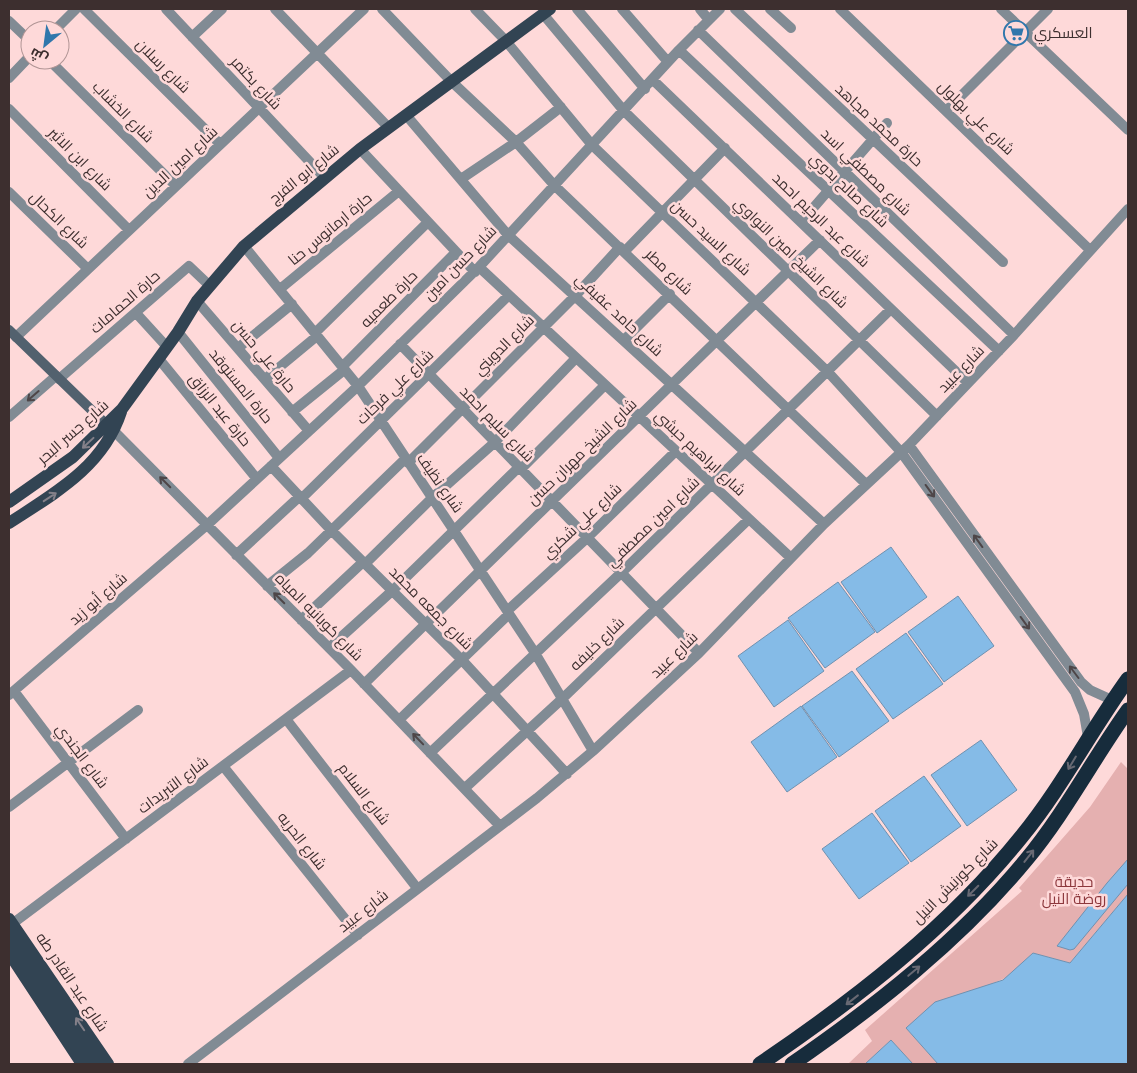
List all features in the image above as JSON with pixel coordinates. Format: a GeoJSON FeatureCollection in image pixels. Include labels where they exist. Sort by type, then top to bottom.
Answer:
{"type":"FeatureCollection","features":[{"type":"Feature","properties":{"kind":"highway","name":"شارع كورنيش النيل"},"geometry":{"type":"LineString","coordinates":[[760,1064],[866,989],[977,888],[1044,808],[1112,700],[1128,679]]}},
{"type":"Feature","properties":{"kind":"highway"},"geometry":{"type":"LineString","coordinates":[[792,1064],[830,1038],[923,964],[997,892],[1052,826],[1128,710]]}},
{"type":"Feature","properties":{"kind":"highway"},"geometry":{"type":"LineString","coordinates":[[811,1064],[830,1038]]}},
{"type":"Feature","properties":{"kind":"main road","name":"شارع ابو الفرج"},"geometry":{"type":"LineString","coordinates":[[122,409],[178,332],[197,301],[244,246],[324,177],[360,149],[505,40],[547,11]]}},
{"type":"Feature","properties":{"kind":"main road","name":"شارع جسر البحر"},"geometry":{"type":"LineString","coordinates":[[9,523],[74,480],[96,458],[122,409]]}},
{"type":"Feature","properties":{"kind":"main road","name":"شارع جسر البحر"},"geometry":{"type":"LineString","coordinates":[[9,502],[111,429]]}},
{"type":"Feature","properties":{"kind":"main road"},"geometry":{"type":"LineString","coordinates":[[10,926],[94,1064]]}},
{"type":"Feature","properties":{"kind":"main road","name":"شارع عبد القادر طه"},"geometry":{"type":"LineString","coordinates":[[10,926],[108,1064]]}},
{"type":"Feature","properties":{"kind":"main road"},"geometry":{"type":"LineString","coordinates":[[9,953],[82,1064]]}},
{"type":"Feature","properties":{"kind":"street"},"geometry":{"type":"LineString","coordinates":[[65,20],[76,9]]}},
{"type":"Feature","properties":{"kind":"street","name":"شارع رسلان"},"geometry":{"type":"LineString","coordinates":[[84,9],[220,144]]}},
{"type":"Feature","properties":{"kind":"street","name":"شارع بكتمر"},"geometry":{"type":"LineString","coordinates":[[166,9],[324,177]]}},
{"type":"Feature","properties":{"kind":"street"},"geometry":{"type":"LineString","coordinates":[[192,37],[222,9]]}},
{"type":"Feature","properties":{"kind":"street"},"geometry":{"type":"LineString","coordinates":[[275,9],[388,128]]}},
{"type":"Feature","properties":{"kind":"street","name":"شارع امين الدين"},"geometry":{"type":"LineString","coordinates":[[12,333],[88,269],[364,9]]}},
{"type":"Feature","properties":{"kind":"street","name":"شارع مطر"},"geometry":{"type":"LineString","coordinates":[[382,9],[451,81],[516,142],[554,185],[717,339],[866,484]]}},
{"type":"Feature","properties":{"kind":"street","name":"شارع السيد حسن"},"geometry":{"type":"LineString","coordinates":[[475,9],[505,40],[592,145],[757,302],[905,448]]}},
{"type":"Feature","properties":{"kind":"street"},"geometry":{"type":"LineString","coordinates":[[578,9],[645,89]]}},
{"type":"Feature","properties":{"kind":"street"},"geometry":{"type":"LineString","coordinates":[[622,9],[668,62]]}},
{"type":"Feature","properties":{"kind":"street"},"geometry":{"type":"LineString","coordinates":[[700,9],[709,20]]}},
{"type":"Feature","properties":{"kind":"street","name":"شارع حسن امين"},"geometry":{"type":"LineString","coordinates":[[208,525],[358,386],[477,269],[679,50],[720,9]]}},
{"type":"Feature","properties":{"kind":"street","name":"حارة محمد مجاهد"},"geometry":{"type":"LineString","coordinates":[[735,9],[1003,262]]}},
{"type":"Feature","properties":{"kind":"street"},"geometry":{"type":"LineString","coordinates":[[770,9],[791,28]]}},
{"type":"Feature","properties":{"kind":"street","name":"شارع علي بهلول"},"geometry":{"type":"LineString","coordinates":[[840,9],[947,110],[1090,250]]}},
{"type":"Feature","properties":{"kind":"street"},"geometry":{"type":"LineString","coordinates":[[1001,9],[1128,130]]}},
{"type":"Feature","properties":{"kind":"street"},"geometry":{"type":"LineString","coordinates":[[947,110],[1048,9]]}},
{"type":"Feature","properties":{"kind":"street","name":"شارع الشيخ امين النواوي"},"geometry":{"type":"LineString","coordinates":[[547,11],[624,111],[938,416]]}},
{"type":"Feature","properties":{"kind":"street"},"geometry":{"type":"LineString","coordinates":[[9,21],[20,31]]}},
{"type":"Feature","properties":{"kind":"street","name":"شارع مصطفي اسد"},"geometry":{"type":"LineString","coordinates":[[698,30],[1014,335]]}},
{"type":"Feature","properties":{"kind":"street","name":"شارع صالح بدوي"},"geometry":{"type":"LineString","coordinates":[[679,50],[999,351]]}},
{"type":"Feature","properties":{"kind":"street"},"geometry":{"type":"LineString","coordinates":[[9,78],[20,66]]}},
{"type":"Feature","properties":{"kind":"street","name":"شارع الخشاب"},"geometry":{"type":"LineString","coordinates":[[59,70],[176,186]]}},
{"type":"Feature","properties":{"kind":"street","name":"شارع عبد الرحيم احمد"},"geometry":{"type":"LineString","coordinates":[[653,80],[968,383]]}},
{"type":"Feature","properties":{"kind":"street"},"geometry":{"type":"LineString","coordinates":[[461,179],[516,142],[560,107]]}},
{"type":"Feature","properties":{"kind":"street","name":"شارع ابن الاثير"},"geometry":{"type":"LineString","coordinates":[[9,109],[129,230]]}},
{"type":"Feature","properties":{"kind":"street","name":"شارع حامد عفيفي"},"geometry":{"type":"LineString","coordinates":[[406,115],[508,235],[576,295],[824,524]]}},
{"type":"Feature","properties":{"kind":"street"},"geometry":{"type":"LineString","coordinates":[[801,222],[888,123]]}},
{"type":"Feature","properties":{"kind":"street","name":"شارع الدويني"},"geometry":{"type":"LineString","coordinates":[[267,586],[302,558],[462,409],[543,327],[663,213],[725,148]]}},
{"type":"Feature","properties":{"kind":"street","name":"شارع ابراهيم حبشي"},"geometry":{"type":"LineString","coordinates":[[360,149],[456,252],[509,295],[791,558]]}},
{"type":"Feature","properties":{"kind":"street","name":"حارة ارمانوس حنا"},"geometry":{"type":"LineString","coordinates":[[280,290],[399,191]]}},
{"type":"Feature","properties":{"kind":"street","name":"شارع الكحال"},"geometry":{"type":"LineString","coordinates":[[9,192],[88,269]]}},
{"type":"Feature","properties":{"kind":"street","name":"شارع عبيد"},"geometry":{"type":"LineString","coordinates":[[188,1064],[567,774],[594,751],[699,653],[824,524],[938,416],[1128,209]]}},
{"type":"Feature","properties":{"kind":"street"},"geometry":{"type":"LineString","coordinates":[[265,379],[316,334],[428,222]]}},
{"type":"Feature","properties":{"kind":"street","name":"شارع الشيخ مهران حسن"},"geometry":{"type":"LineString","coordinates":[[364,684],[425,622],[640,417],[671,384],[820,240]]}},
{"type":"Feature","properties":{"kind":"street","name":"شارع نظيف"},"geometry":{"type":"LineString","coordinates":[[244,246],[358,386],[380,422],[535,653],[594,751]]}},
{"type":"Feature","properties":{"kind":"street","name":"حارة طعميه"},"geometry":{"type":"LineString","coordinates":[[292,412],[343,368],[456,252]]}},
{"type":"Feature","properties":{"kind":"street","name":"حارة الحمامات"},"geometry":{"type":"LineString","coordinates":[[9,417],[136,313],[189,266],[209,285]]}},
{"type":"Feature","properties":{"kind":"street"},"geometry":{"type":"LineString","coordinates":[[624,340],[670,294]]}},
{"type":"Feature","properties":{"kind":"street","name":"شارع علي فرحات"},"geometry":{"type":"LineString","coordinates":[[236,555],[300,498],[380,422],[509,295]]}},
{"type":"Feature","properties":{"kind":"street","name":"حارة علي حسن"},"geometry":{"type":"LineString","coordinates":[[197,301],[309,431]]}},
{"type":"Feature","properties":{"kind":"street"},"geometry":{"type":"LineString","coordinates":[[238,348],[292,304]]}},
{"type":"Feature","properties":{"kind":"street","name":"شارع امين مصطفي"},"geometry":{"type":"LineString","coordinates":[[430,752],[713,485],[892,309]]}},
{"type":"Feature","properties":{"kind":"street"},"geometry":{"type":"LineString","coordinates":[[136,313],[167,347]]}},
{"type":"Feature","properties":{"kind":"street","name":"حارة المستوقد"},"geometry":{"type":"LineString","coordinates":[[178,332],[280,458]]}},
{"type":"Feature","properties":{"kind":"street"},"geometry":{"type":"LineString","coordinates":[[12,333],[111,429]]}},
{"type":"Feature","properties":{"kind":"street","name":"شارع سليم احمد"},"geometry":{"type":"LineString","coordinates":[[400,344],[428,376],[699,653]]}},
{"type":"Feature","properties":{"kind":"street"},"geometry":{"type":"LineString","coordinates":[[300,620],[494,443],[576,358]]}},
{"type":"Feature","properties":{"kind":"street","name":"حارة عبد الرزاق"},"geometry":{"type":"LineString","coordinates":[[159,359],[257,479]]}},
{"type":"Feature","properties":{"kind":"street"},"geometry":{"type":"LineString","coordinates":[[329,648],[392,591],[605,385]]}},
{"type":"Feature","properties":{"kind":"street","name":"شارع كوبانيه المياه"},"geometry":{"type":"LineString","coordinates":[[111,429],[351,670],[500,825]]}},
{"type":"Feature","properties":{"kind":"street"},"geometry":{"type":"LineString","coordinates":[[905,448],[1081,682],[1090,690],[1112,700]]}},
{"type":"Feature","properties":{"kind":"street"},"geometry":{"type":"LineString","coordinates":[[905,448],[1075,692],[1084,714],[1088,737]]}},
{"type":"Feature","properties":{"kind":"street","name":"شارع علي شكري"},"geometry":{"type":"LineString","coordinates":[[399,720],[508,612],[676,451]]}},
{"type":"Feature","properties":{"kind":"street","name":"شارع جمعه محمد"},"geometry":{"type":"LineString","coordinates":[[271,466],[331,530],[425,622],[567,774]]}},
{"type":"Feature","properties":{"kind":"street","name":"شارع خليفه"},"geometry":{"type":"LineString","coordinates":[[465,788],[562,699],[749,519]]}},
{"type":"Feature","properties":{"kind":"street","name":"شارع أبو زيد"},"geometry":{"type":"LineString","coordinates":[[11,693],[208,525]]}},
{"type":"Feature","properties":{"kind":"street","name":"شارع التبريدات"},"geometry":{"type":"LineString","coordinates":[[10,926],[351,670]]}},
{"type":"Feature","properties":{"kind":"street","name":"شارع الجندي"},"geometry":{"type":"LineString","coordinates":[[11,693],[126,839]]}},
{"type":"Feature","properties":{"kind":"street"},"geometry":{"type":"LineString","coordinates":[[9,807],[138,710]]}},
{"type":"Feature","properties":{"kind":"street","name":"شارع السلام"},"geometry":{"type":"LineString","coordinates":[[286,719],[417,888]]}},
{"type":"Feature","properties":{"kind":"street","name":"شارع الحريه"},"geometry":{"type":"LineString","coordinates":[[223,766],[358,935]]}},
{"type":"Feature","properties":{"kind":"green space","name":"حديقة روضة النيل"},"geometry":{"type":"Polygon","coordinates":[[[1121,762],[1128,769],[1128,894],[1070,963],[1033,953],[1008,977],[906,1028],[938,1064],[913,1064],[891,1040],[865,1064],[848,1064],[872,1041],[865,1030],[1022,891],[1019,888],[1090,807],[1121,762]]]}},
{"type":"Feature","properties":{"kind":"water"},"geometry":{"type":"Polygon","coordinates":[[[891,547],[927,597],[877,633],[841,582],[891,547]]]}},
{"type":"Feature","properties":{"kind":"water"},"geometry":{"type":"Polygon","coordinates":[[[838,582],[875,632],[825,668],[788,618],[838,582]]]}},
{"type":"Feature","properties":{"kind":"water"},"geometry":{"type":"Polygon","coordinates":[[[958,596],[994,646],[944,682],[908,632],[958,596]]]}},
{"type":"Feature","properties":{"kind":"water"},"geometry":{"type":"Polygon","coordinates":[[[788,620],[824,671],[774,707],[738,656],[788,620]]]}},
{"type":"Feature","properties":{"kind":"water"},"geometry":{"type":"Polygon","coordinates":[[[906,633],[943,684],[893,719],[856,669],[906,633]]]}},
{"type":"Feature","properties":{"kind":"water"},"geometry":{"type":"Polygon","coordinates":[[[852,671],[889,721],[839,757],[802,706],[852,671]]]}},
{"type":"Feature","properties":{"kind":"water"},"geometry":{"type":"Polygon","coordinates":[[[801,706],[837,757],[787,792],[751,742],[801,706]]]}},
{"type":"Feature","properties":{"kind":"water"},"geometry":{"type":"Polygon","coordinates":[[[981,740],[1017,790],[967,826],[931,775],[981,740]]]}},
{"type":"Feature","properties":{"kind":"water"},"geometry":{"type":"Polygon","coordinates":[[[924,776],[961,826],[911,862],[875,811],[924,776]]]}},
{"type":"Feature","properties":{"kind":"water"},"geometry":{"type":"Polygon","coordinates":[[[872,813],[909,863],[859,899],[822,849],[872,813]]]}},
{"type":"Feature","properties":{"kind":"water"},"geometry":{"type":"Polygon","coordinates":[[[1128,859],[1128,884],[1074,949],[1070,950],[1057,946],[1107,883],[1128,859]]]}},
{"type":"Feature","properties":{"kind":"water"},"geometry":{"type":"Polygon","coordinates":[[[1128,894],[1128,1064],[938,1064],[906,1028],[935,1002],[1003,980],[1033,953],[1070,963],[1128,894]]]}},
{"type":"Feature","properties":{"kind":"water"},"geometry":{"type":"Polygon","coordinates":[[[891,1040],[913,1064],[865,1064],[891,1040]]]}},
{"type":"Feature","properties":{"kind":"place","name":"العسكري"},"geometry":{"type":"Point","coordinates":[1016,33]}}]}
